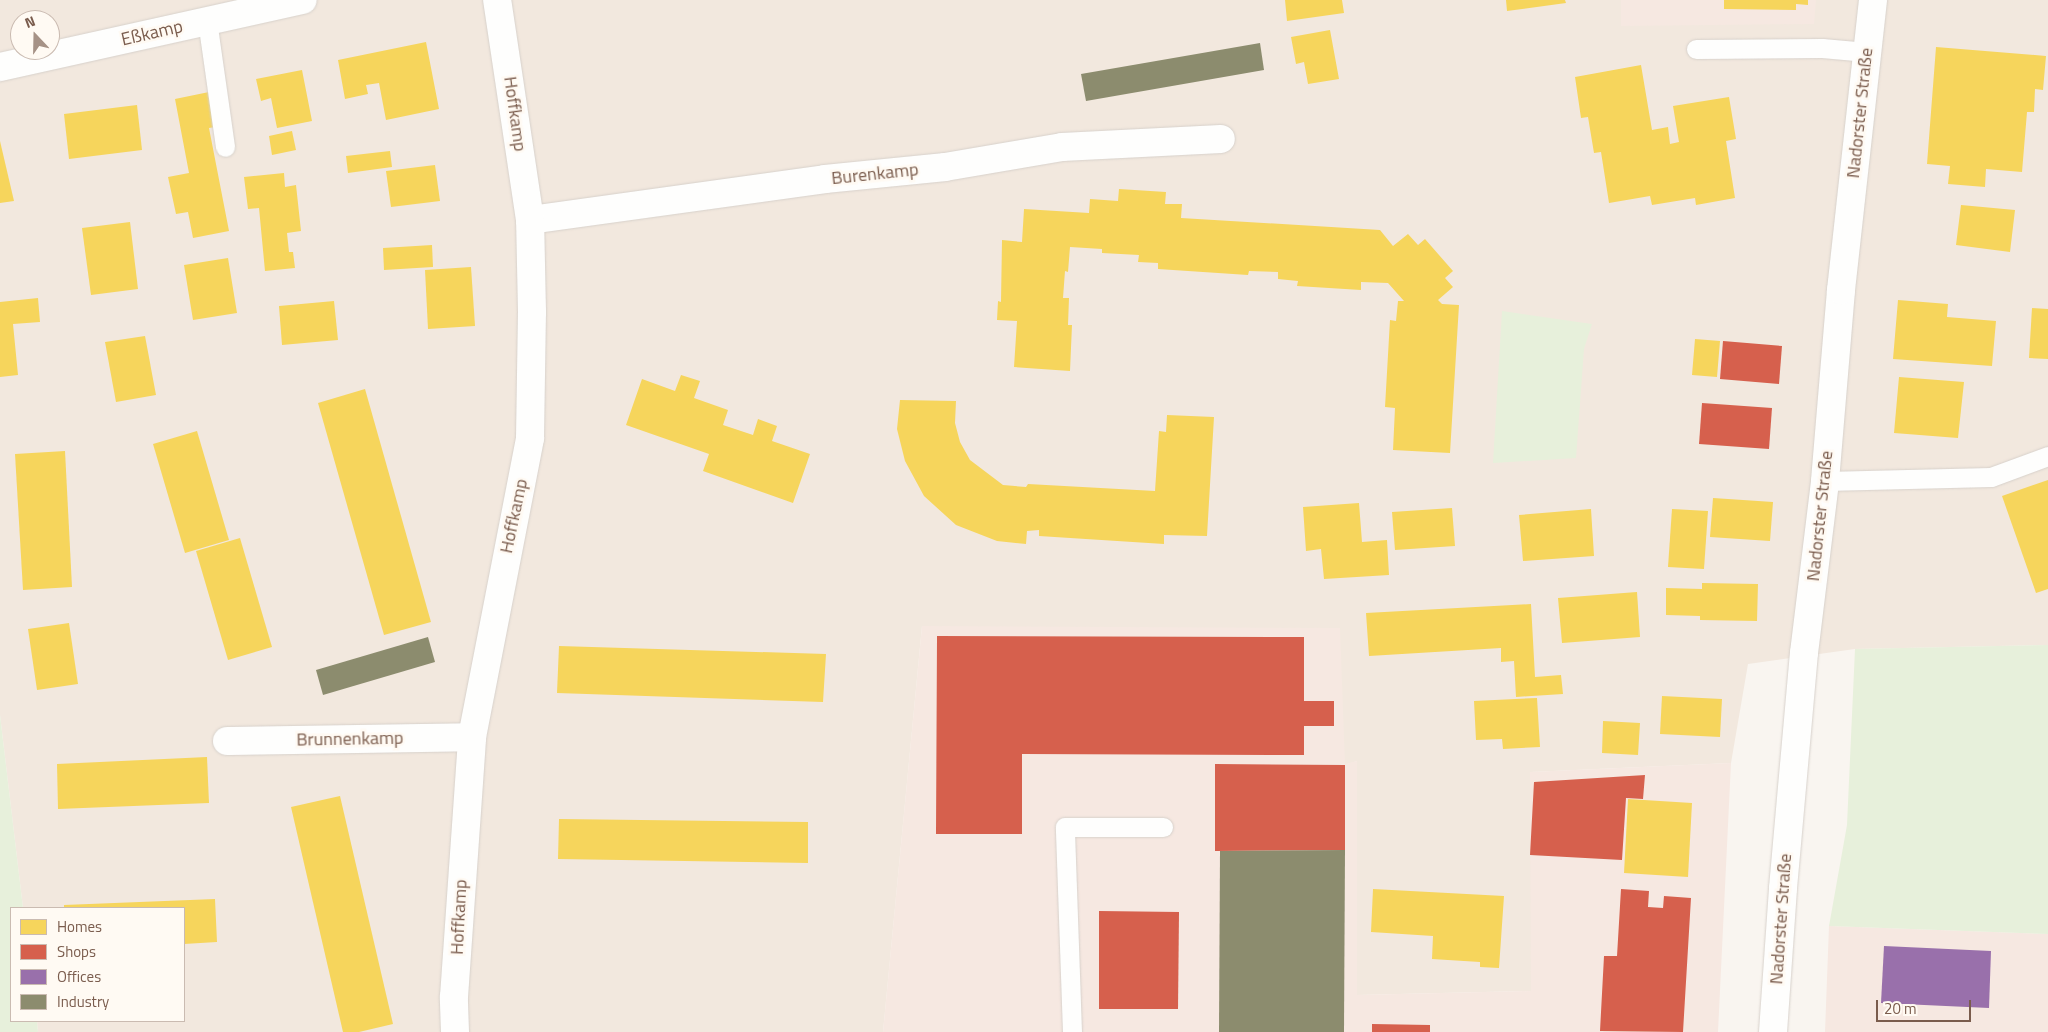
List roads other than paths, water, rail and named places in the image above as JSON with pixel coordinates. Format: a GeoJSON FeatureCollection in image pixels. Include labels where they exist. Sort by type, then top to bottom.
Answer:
{"type":"FeatureCollection","features":[{"type":"Feature","properties":{"kind":"street","name":"Eßkamp"},"geometry":{"type":"LineString","coordinates":[[0,67],[207,20],[268,4],[303,0]]}},
{"type":"Feature","properties":{"kind":"street","name":"Hoffkamp"},"geometry":{"type":"LineString","coordinates":[[455,1032],[454,997],[472,737],[530,438],[532,312],[530,220],[497,0]]}},
{"type":"Feature","properties":{"kind":"street","name":"Nadorster Straße"},"geometry":{"type":"LineString","coordinates":[[1773,1032],[1783,888],[1804,653],[1825,481],[1841,290],[1873,0]]}},
{"type":"Feature","properties":{"kind":"street","name":"Burenkamp"},"geometry":{"type":"LineString","coordinates":[[530,220],[826,179],[945,167],[1062,147],[1221,139]]}},
{"type":"Feature","properties":{"kind":"street","name":"Brunnenkamp"},"geometry":{"type":"LineString","coordinates":[[228,741],[472,737]]}},
{"type":"Feature","properties":{"kind":"lane"},"geometry":{"type":"LineString","coordinates":[[207,20],[225,147]]}},
{"type":"Feature","properties":{"kind":"lane"},"geometry":{"type":"LineString","coordinates":[[1696,49],[1822,48],[1867,52]]}},
{"type":"Feature","properties":{"kind":"lane"},"geometry":{"type":"LineString","coordinates":[[1825,481],[1990,477],[2048,456]]}},
{"type":"Feature","properties":{"kind":"lane"},"geometry":{"type":"LineString","coordinates":[[1072,1032],[1065,827],[1162,827]]}}]}
